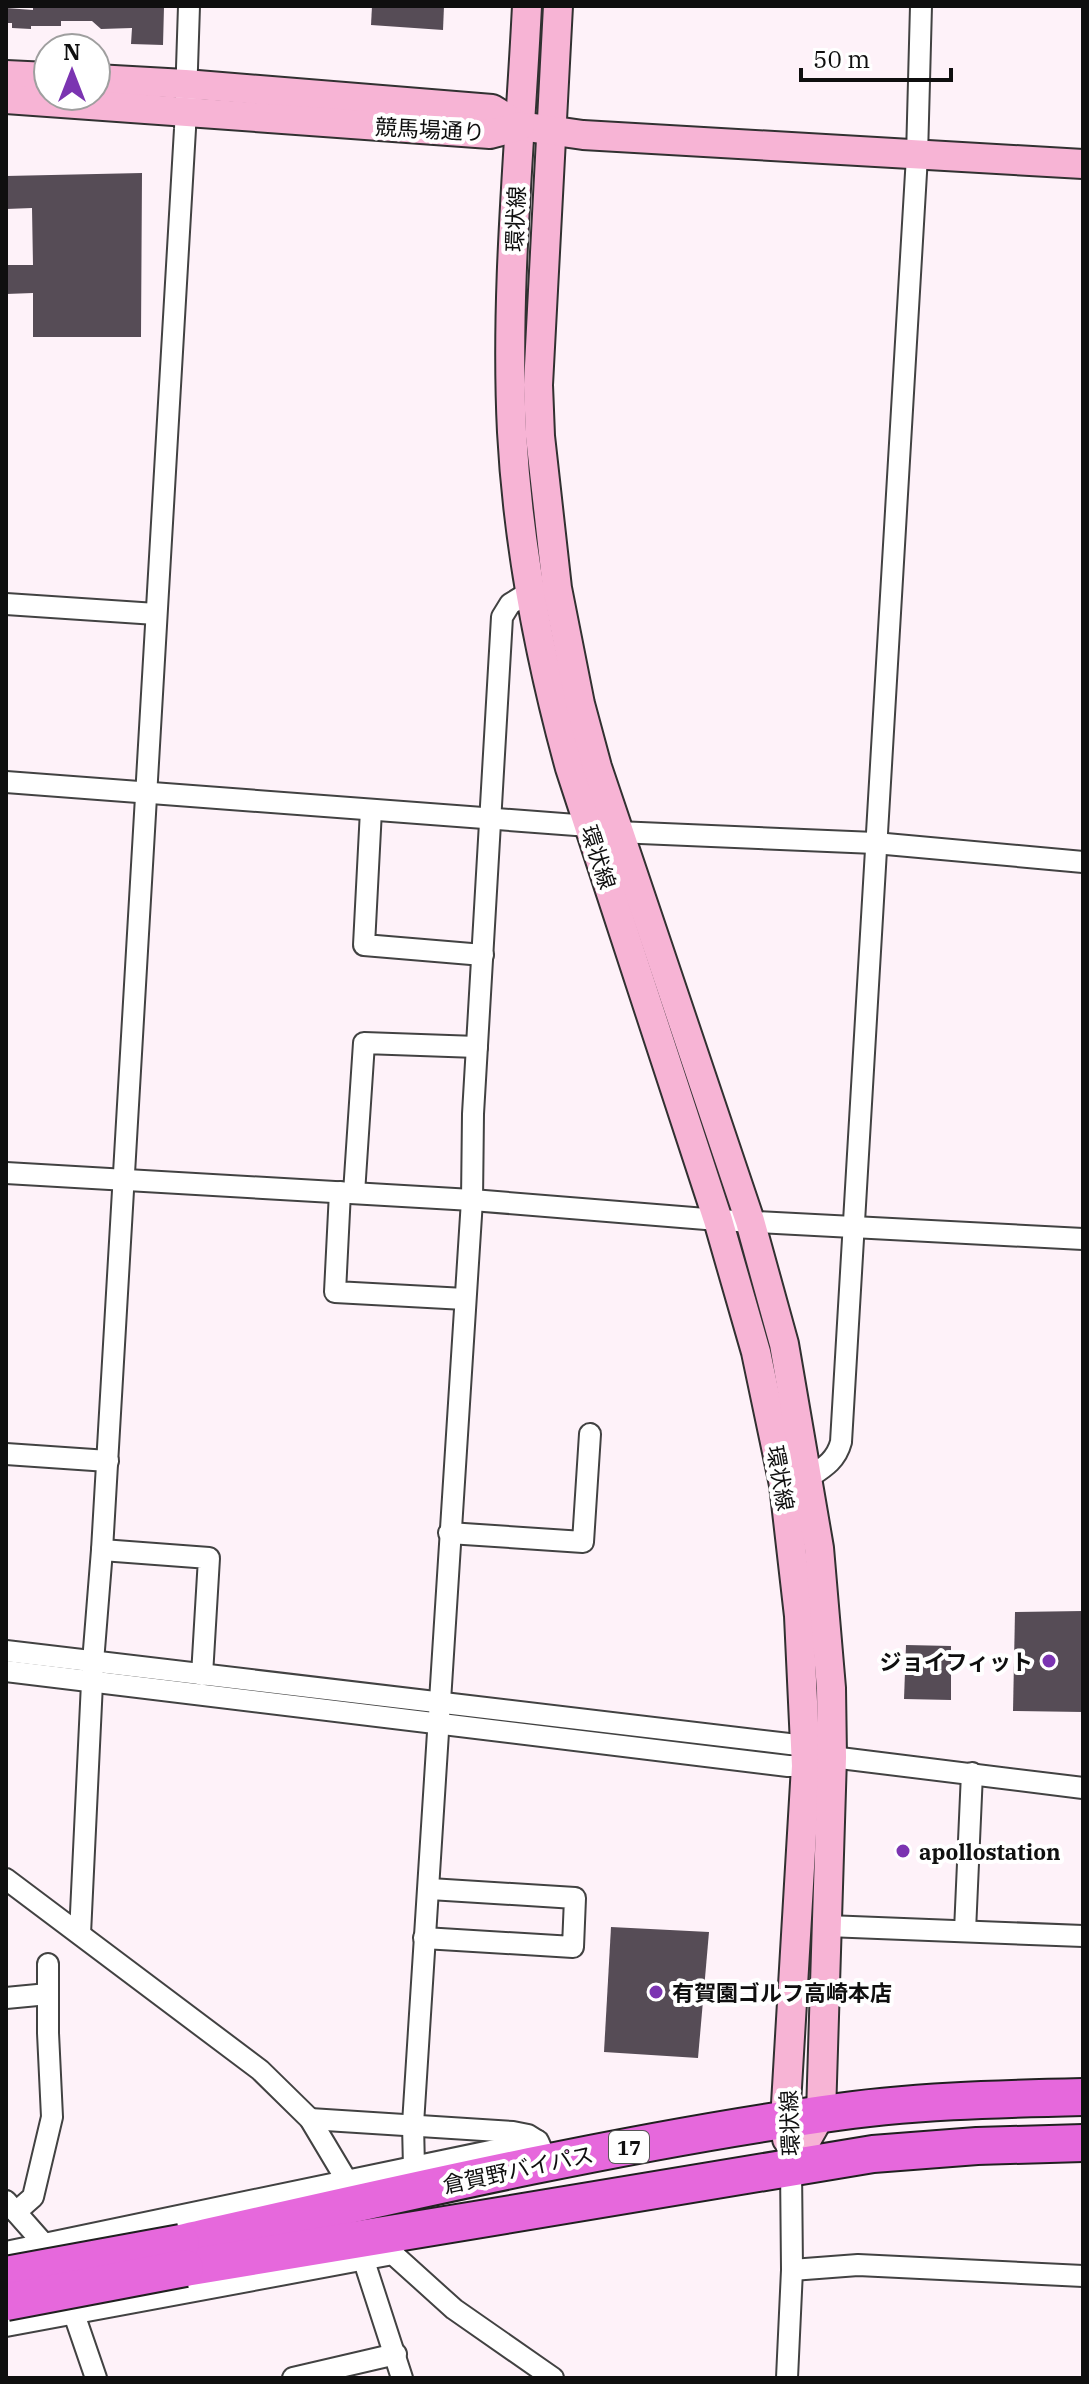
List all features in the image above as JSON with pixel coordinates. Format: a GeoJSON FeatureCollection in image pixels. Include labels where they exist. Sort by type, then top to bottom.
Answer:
{"type":"FeatureCollection","features":[{"type":"Feature","properties":{"kind":"highway","name":"倉賀野バイパス"},"geometry":{"type":"LineString","coordinates":[[6,2302],[183,2256],[542,2151],[821,2114],[1082,2090]]}},
{"type":"Feature","properties":{"kind":"highway","name":"倉賀野バイパス"},"geometry":{"type":"LineString","coordinates":[[6,2275],[183,2256],[632,2194],[903,2152],[1083,2143]]}},
{"type":"Feature","properties":{"kind":"highway"},"geometry":{"type":"LineString","coordinates":[[379,2258],[590,2220],[632,2194]]}},
{"type":"Feature","properties":{"kind":"street"},"geometry":{"type":"LineString","coordinates":[[80,1934],[189,6]]}},
{"type":"Feature","properties":{"kind":"street","name":"環状線"},"geometry":{"type":"LineString","coordinates":[[527,6],[510,376],[512,434],[531,591],[554,709],[589,826],[718,1220],[756,1352],[784,1485],[814,1757],[827,1926],[821,2114],[791,2167]]}},
{"type":"Feature","properties":{"kind":"street","name":"環状線"},"geometry":{"type":"LineString","coordinates":[[558,6],[538,385],[550,537],[580,704],[617,832],[750,1221],[784,1344],[808,1478],[827,1618],[785,2121],[791,2167]]}},
{"type":"Feature","properties":{"kind":"street"},"geometry":{"type":"LineString","coordinates":[[808,1478],[831,1463],[841,1442],[917,156],[921,6]]}},
{"type":"Feature","properties":{"kind":"street"},"geometry":{"type":"LineString","coordinates":[[6,75],[32,76]]}},
{"type":"Feature","properties":{"kind":"street","name":"競馬場通り"},"geometry":{"type":"LineString","coordinates":[[112,82],[185,98]]}},
{"type":"Feature","properties":{"kind":"street","name":"競馬場通り"},"geometry":{"type":"LineString","coordinates":[[6,99],[185,98],[492,109],[520,126],[583,135],[1083,164]]}},
{"type":"Feature","properties":{"kind":"street"},"geometry":{"type":"LineString","coordinates":[[414,2168],[413,2124],[472,1200],[477,1047],[502,617],[510,604],[531,591]]}},
{"type":"Feature","properties":{"kind":"street"},"geometry":{"type":"LineString","coordinates":[[6,604],[156,614]]}},
{"type":"Feature","properties":{"kind":"street"},"geometry":{"type":"LineString","coordinates":[[6,782],[589,826]]}},
{"type":"Feature","properties":{"kind":"street"},"geometry":{"type":"LineString","coordinates":[[371,810],[364,945],[483,955]]}},
{"type":"Feature","properties":{"kind":"street"},"geometry":{"type":"LineString","coordinates":[[617,832],[875,843],[1083,862]]}},
{"type":"Feature","properties":{"kind":"street"},"geometry":{"type":"LineString","coordinates":[[465,1299],[335,1292],[364,1043],[477,1047]]}},
{"type":"Feature","properties":{"kind":"street"},"geometry":{"type":"LineString","coordinates":[[6,1173],[472,1200],[718,1220],[1083,1239]]}},
{"type":"Feature","properties":{"kind":"street"},"geometry":{"type":"LineString","coordinates":[[449,1533],[583,1542],[590,1434]]}},
{"type":"Feature","properties":{"kind":"street"},"geometry":{"type":"LineString","coordinates":[[6,1454],[108,1461]]}},
{"type":"Feature","properties":{"kind":"street"},"geometry":{"type":"LineString","coordinates":[[102,1550],[209,1558],[202,1675]]}},
{"type":"Feature","properties":{"kind":"street"},"geometry":{"type":"LineString","coordinates":[[6,1651],[93,1672],[438,1714]]}},
{"type":"Feature","properties":{"kind":"street"},"geometry":{"type":"LineString","coordinates":[[6,1671],[202,1675],[788,1766],[814,1757],[1083,1788]]}},
{"type":"Feature","properties":{"kind":"street"},"geometry":{"type":"LineString","coordinates":[[965,1931],[972,1773]]}},
{"type":"Feature","properties":{"kind":"street"},"geometry":{"type":"LineString","coordinates":[[6,1879],[260,2070],[310,2119],[347,2181]]}},
{"type":"Feature","properties":{"kind":"street"},"geometry":{"type":"LineString","coordinates":[[424,1938],[573,1947],[575,1898],[430,1889]]}},
{"type":"Feature","properties":{"kind":"street"},"geometry":{"type":"LineString","coordinates":[[827,1926],[1083,1936]]}},
{"type":"Feature","properties":{"kind":"street"},"geometry":{"type":"LineString","coordinates":[[48,1964],[52,2117],[33,2197],[11,2206],[36,2246],[28,2278],[31,2292],[50,2318]]}},
{"type":"Feature","properties":{"kind":"street"},"geometry":{"type":"LineString","coordinates":[[6,1998],[48,1994]]}},
{"type":"Feature","properties":{"kind":"street"},"geometry":{"type":"LineString","coordinates":[[310,2119],[513,2132],[528,2135],[542,2151]]}},
{"type":"Feature","properties":{"kind":"street"},"geometry":{"type":"LineString","coordinates":[[6,2252],[414,2168],[542,2151]]}},
{"type":"Feature","properties":{"kind":"street"},"geometry":{"type":"LineString","coordinates":[[787,2378],[792,2270],[791,2167]]}},
{"type":"Feature","properties":{"kind":"street"},"geometry":{"type":"LineString","coordinates":[[379,2258],[402,2378]]}},
{"type":"Feature","properties":{"kind":"street"},"geometry":{"type":"LineString","coordinates":[[6,2326],[379,2258],[553,2378]]}},
{"type":"Feature","properties":{"kind":"street"},"geometry":{"type":"LineString","coordinates":[[792,2270],[858,2265],[1083,2276]]}},
{"type":"Feature","properties":{"kind":"street"},"geometry":{"type":"LineString","coordinates":[[74,2314],[96,2378]]}},
{"type":"Feature","properties":{"kind":"street"},"geometry":{"type":"LineString","coordinates":[[293,2378],[396,2354]]}},
{"type":"Feature","properties":{"kind":"building"},"geometry":{"type":"Polygon","coordinates":[[[33,6],[164,7],[163,45],[131,44],[132,28],[101,29],[92,21],[61,21],[61,26],[31,26],[31,29],[12,28],[12,23],[6,23],[6,8],[33,10],[33,6]]]}},
{"type":"Feature","properties":{"kind":"building"},"geometry":{"type":"Polygon","coordinates":[[[372,6],[444,6],[443,30],[371,25],[372,6]]]}},
{"type":"Feature","properties":{"kind":"building"},"geometry":{"type":"Polygon","coordinates":[[[142,173],[141,337],[33,337],[33,293],[6,294],[6,265],[33,265],[32,208],[6,209],[6,176],[142,173]]]}},
{"type":"Feature","properties":{"kind":"building","name":"ジョイフィット"},"geometry":{"type":"Polygon","coordinates":[[[1083,1611],[1083,1712],[1013,1711],[1015,1612],[1083,1611]]]}},
{"type":"Feature","properties":{"kind":"building"},"geometry":{"type":"Polygon","coordinates":[[[906,1645],[951,1646],[951,1700],[904,1699],[906,1645]]]}},
{"type":"Feature","properties":{"kind":"building","name":"有賀園ゴルフ高崎本店"},"geometry":{"type":"Polygon","coordinates":[[[611,1927],[709,1932],[698,2058],[604,2052],[611,1927]]]}},
{"type":"Feature","properties":{"kind":"place","name":"ジョイフィット"},"geometry":{"type":"Point","coordinates":[1049,1661]}},
{"type":"Feature","properties":{"kind":"place","name":"apollostation"},"geometry":{"type":"Point","coordinates":[903,1851]}},
{"type":"Feature","properties":{"kind":"place","name":"有賀園ゴルフ高崎本店"},"geometry":{"type":"Point","coordinates":[656,1992]}}]}
